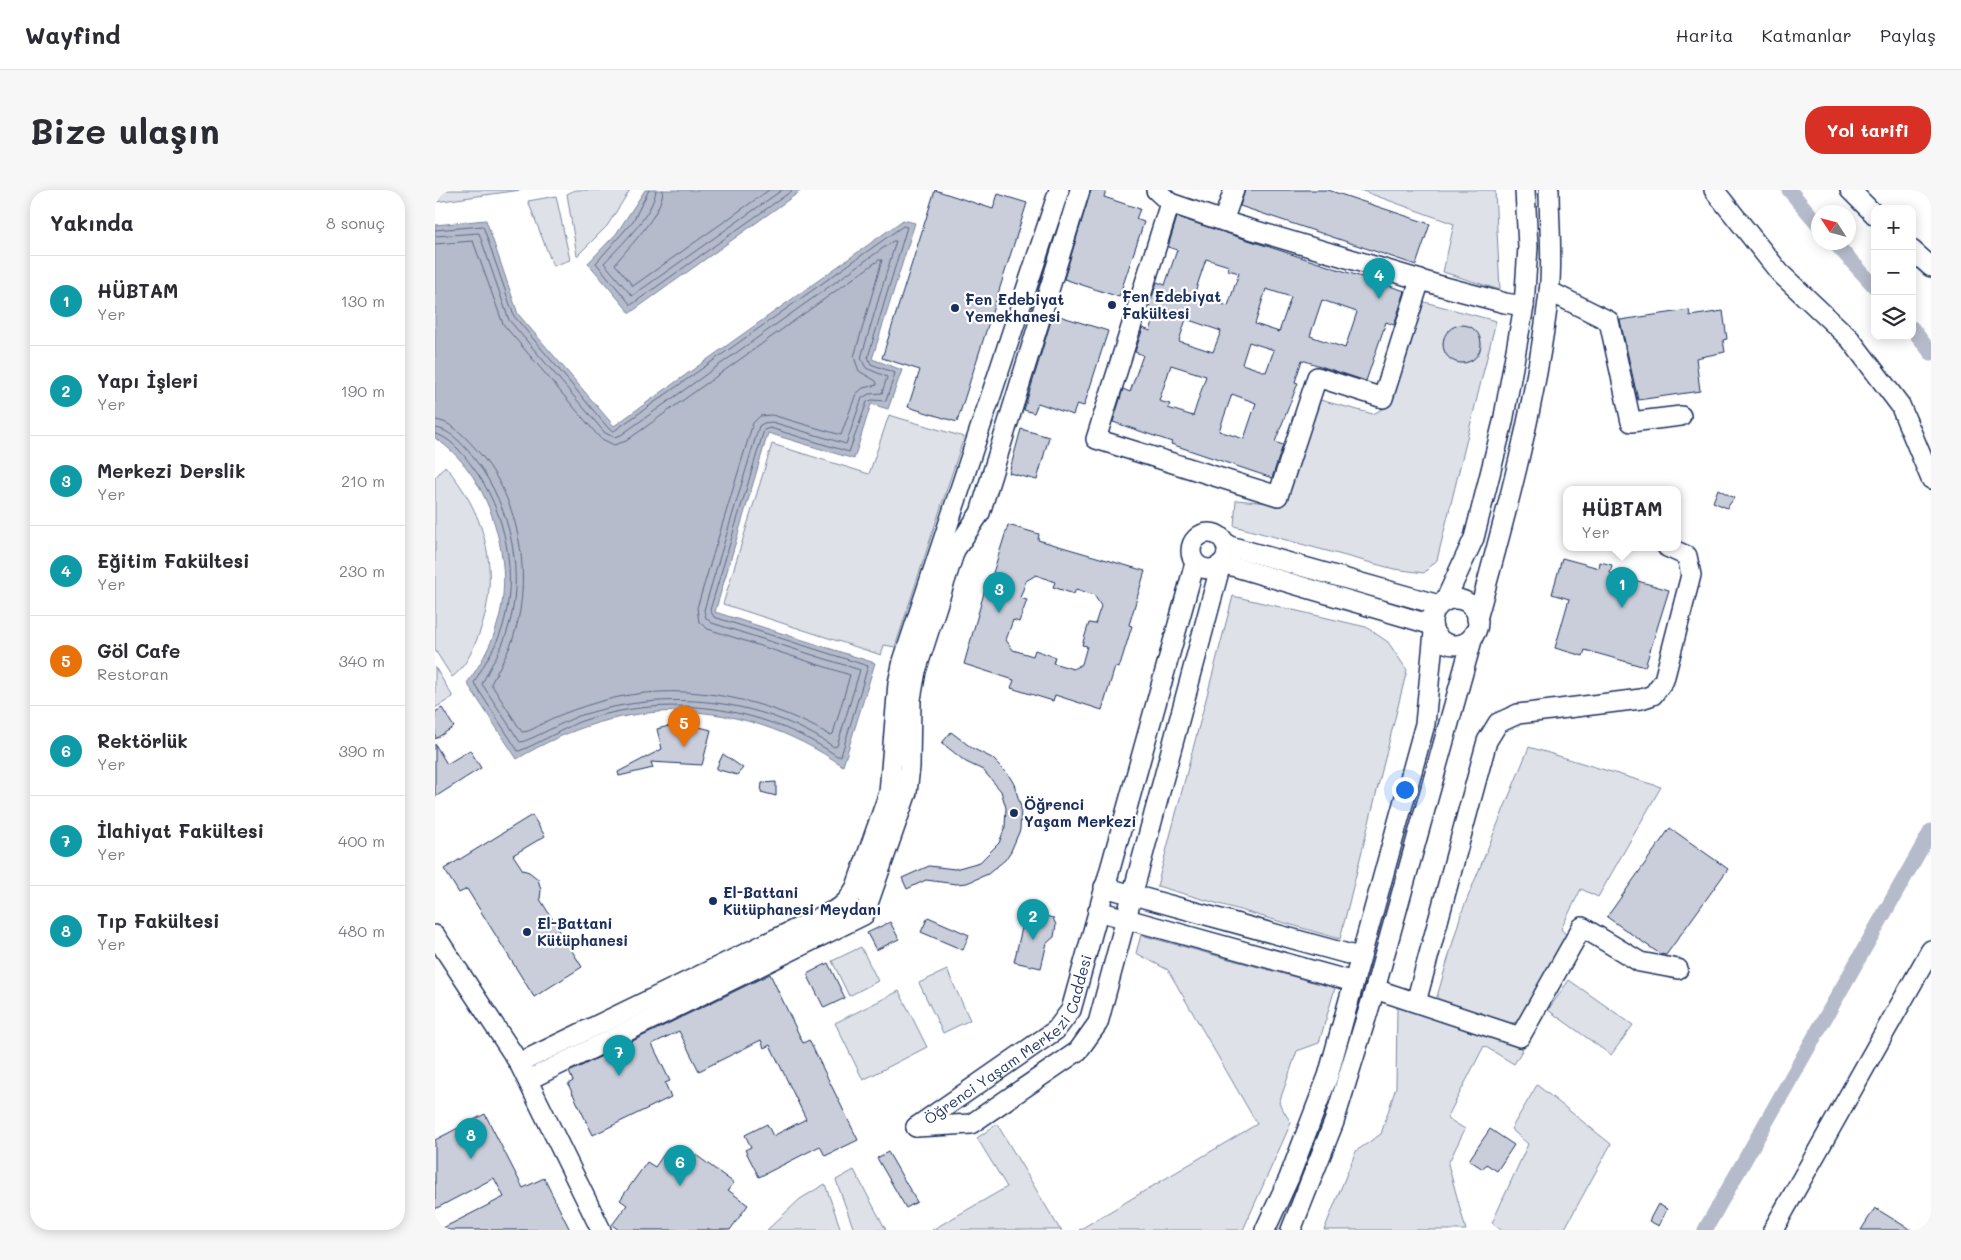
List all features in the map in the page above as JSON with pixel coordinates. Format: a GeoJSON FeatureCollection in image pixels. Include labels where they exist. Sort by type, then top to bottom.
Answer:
{"type":"FeatureCollection","features":[{"type":"Feature","properties":{"kind":"street"},"geometry":{"type":"LineString","coordinates":[[519,1063],[839,908],[848,900],[856,887],[889,793],[897,683],[903,661],[1059,190]]}},
{"type":"Feature","properties":{"kind":"street"},"geometry":{"type":"LineString","coordinates":[[527,1080],[864,915],[907,792],[910,767],[911,699],[916,671],[955,550],[980,513],[1080,190]]}},
{"type":"Feature","properties":{"kind":"street"},"geometry":{"type":"LineString","coordinates":[[1155,190],[1170,203],[1223,221],[1420,280],[1505,303],[1524,306]]}},
{"type":"Feature","properties":{"kind":"street"},"geometry":{"type":"LineString","coordinates":[[1223,221],[1234,190]]}},
{"type":"Feature","properties":{"kind":"street"},"geometry":{"type":"LineString","coordinates":[[1265,1230],[1289,1178],[1328,1076],[1359,957],[1425,724],[1435,611],[1442,603],[1474,538],[1503,422],[1524,306],[1528,247],[1525,190]]}},
{"type":"Feature","properties":{"kind":"street"},"geometry":{"type":"LineString","coordinates":[[1291,1230],[1334,1122],[1375,989],[1476,626],[1527,431],[1549,291],[1549,190]]}},
{"type":"Feature","properties":{"kind":"street"},"geometry":{"type":"LineString","coordinates":[[1714,190],[1780,273],[1850,339],[1900,405],[1931,479]]}},
{"type":"Feature","properties":{"kind":"street"},"geometry":{"type":"LineString","coordinates":[[1850,190],[1871,211]]}},
{"type":"Feature","properties":{"kind":"street"},"geometry":{"type":"LineString","coordinates":[[1170,203],[1097,439],[1278,496],[1317,377],[1383,398],[1420,280]]}},
{"type":"Feature","properties":{"kind":"street"},"geometry":{"type":"LineString","coordinates":[[1916,254],[1931,267]]}},
{"type":"Feature","properties":{"kind":"street"},"geometry":{"type":"LineString","coordinates":[[1549,291],[1609,321],[1631,422],[1681,416]]}},
{"type":"Feature","properties":{"kind":"street"},"geometry":{"type":"LineString","coordinates":[[1223,558],[1219,535],[1211,532],[1199,535],[1191,546],[1191,558],[1195,563],[1206,569],[1223,558],[1442,603],[1460,600],[1466,602],[1476,612],[1476,626],[1464,642],[1450,644],[1444,642],[1433,628],[1223,558]]}},
{"type":"Feature","properties":{"kind":"street"},"geometry":{"type":"LineString","coordinates":[[1416,1002],[1487,741],[1498,723],[1519,714],[1641,699],[1653,695],[1664,680],[1691,575],[1687,556],[1676,551]]}},
{"type":"Feature","properties":{"kind":"street","name":"Öğrenci Yaşam Merkezi Caddesi"},"geometry":{"type":"LineString","coordinates":[[1195,563],[1071,1010],[1056,1030],[917,1127],[971,1124],[1077,1052],[1098,1022],[1223,558]]}},
{"type":"Feature","properties":{"kind":"street"},"geometry":{"type":"LineString","coordinates":[[1104,886],[1359,957]]}},
{"type":"Feature","properties":{"kind":"street"},"geometry":{"type":"LineString","coordinates":[[1098,911],[1353,982]]}},
{"type":"Feature","properties":{"kind":"street"},"geometry":{"type":"LineString","coordinates":[[1375,989],[1521,1036],[1583,926],[1640,962],[1678,968]]}},
{"type":"Feature","properties":{"kind":"street"},"geometry":{"type":"LineString","coordinates":[[435,935],[519,1063],[601,1230]]}},
{"type":"Feature","properties":{"kind":"street"},"geometry":{"type":"LineString","coordinates":[[1773,1230],[1931,950]]}},
{"type":"Feature","properties":{"kind":"shaded area"},"geometry":{"type":"Polygon","coordinates":[[[435,190],[521,190],[435,202],[435,190]]]}},
{"type":"Feature","properties":{"kind":"shaded area"},"geometry":{"type":"Polygon","coordinates":[[[575,190],[630,190],[607,226],[577,256],[567,194],[575,190]]]}},
{"type":"Feature","properties":{"kind":"shaded area"},"geometry":{"type":"Polygon","coordinates":[[[1360,190],[1495,190],[1500,290],[1443,272],[1454,224],[1360,190]]]}},
{"type":"Feature","properties":{"kind":"shaded area"},"geometry":{"type":"Polygon","coordinates":[[[556,196],[570,260],[553,266],[528,201],[556,196]]]}},
{"type":"Feature","properties":{"kind":"shaded area"},"geometry":{"type":"Polygon","coordinates":[[[1421,301],[1496,321],[1437,560],[1424,573],[1394,569],[1234,526],[1236,500],[1283,504],[1320,400],[1373,414],[1384,408],[1421,301]]]}},
{"type":"Feature","properties":{"kind":"shaded area"},"geometry":{"type":"Polygon","coordinates":[[[889,415],[964,437],[895,647],[884,645],[881,655],[723,604],[772,444],[869,474],[889,415]]]}},
{"type":"Feature","properties":{"kind":"shaded area"},"geometry":{"type":"Polygon","coordinates":[[[445,466],[460,485],[472,505],[481,526],[487,548],[489,570],[489,593],[485,616],[470,655],[464,665],[452,677],[435,650],[435,478],[445,466]]]}},
{"type":"Feature","properties":{"kind":"shaded area"},"geometry":{"type":"Polygon","coordinates":[[[1233,596],[1366,627],[1388,642],[1407,670],[1340,939],[1157,886],[1233,596]]]}},
{"type":"Feature","properties":{"kind":"shaded area"},"geometry":{"type":"Polygon","coordinates":[[[435,667],[453,697],[435,708],[435,667]]]}},
{"type":"Feature","properties":{"kind":"shaded area"},"geometry":{"type":"Polygon","coordinates":[[[1529,747],[1661,787],[1598,897],[1581,889],[1561,929],[1570,939],[1525,1021],[1505,1024],[1436,1000],[1461,914],[1529,747]]]}},
{"type":"Feature","properties":{"kind":"shaded area"},"geometry":{"type":"Polygon","coordinates":[[[1141,935],[1335,988],[1319,1043],[1297,1051],[1279,1103],[1291,1123],[1243,1230],[1079,1230],[1257,1124],[1168,970],[1136,953],[1141,935]]]}},
{"type":"Feature","properties":{"kind":"shaded area"},"geometry":{"type":"Polygon","coordinates":[[[861,947],[878,981],[849,996],[832,961],[861,947]]]}},
{"type":"Feature","properties":{"kind":"shaded area"},"geometry":{"type":"Polygon","coordinates":[[[947,970],[970,1020],[943,1033],[919,983],[947,970]]]}},
{"type":"Feature","properties":{"kind":"shaded area"},"geometry":{"type":"Polygon","coordinates":[[[1569,980],[1633,1025],[1611,1055],[1548,1010],[1569,980]]]}},
{"type":"Feature","properties":{"kind":"shaded area"},"geometry":{"type":"Polygon","coordinates":[[[899,991],[927,1047],[863,1080],[835,1023],[899,991]]]}},
{"type":"Feature","properties":{"kind":"shaded area"},"geometry":{"type":"Polygon","coordinates":[[[1397,1006],[1523,1049],[1514,1064],[1484,1046],[1447,1118],[1465,1129],[1448,1164],[1466,1230],[1324,1230],[1356,1151],[1381,1134],[1396,1087],[1397,1006]]]}},
{"type":"Feature","properties":{"kind":"shaded area"},"geometry":{"type":"Polygon","coordinates":[[[1537,1085],[1611,1144],[1564,1230],[1501,1230],[1492,1223],[1528,1144],[1511,1129],[1537,1085]]]}},
{"type":"Feature","properties":{"kind":"shaded area"},"geometry":{"type":"Polygon","coordinates":[[[997,1124],[1059,1228],[1062,1230],[932,1230],[1007,1187],[977,1138],[997,1124]]]}},
{"type":"Feature","properties":{"kind":"shaded area"},"geometry":{"type":"Polygon","coordinates":[[[1314,1135],[1319,1137],[1282,1230],[1271,1230],[1314,1135]]]}},
{"type":"Feature","properties":{"kind":"shaded area"},"geometry":{"type":"Polygon","coordinates":[[[854,1170],[886,1230],[854,1230],[836,1180],[854,1170]]]}},
{"type":"Feature","properties":{"kind":"shaded area"},"geometry":{"type":"Polygon","coordinates":[[[825,1184],[841,1230],[767,1230],[800,1199],[825,1184]]]}},
{"type":"Feature","properties":{"kind":"water"},"geometry":{"type":"Polygon","coordinates":[[[645,190],[802,190],[630,313],[588,263],[616,234],[645,190]]]}},
{"type":"Feature","properties":{"kind":"water"},"geometry":{"type":"Polygon","coordinates":[[[486,220],[518,314],[614,426],[903,220],[915,223],[872,359],[902,370],[888,409],[871,404],[854,459],[768,433],[715,612],[875,663],[843,766],[804,743],[763,726],[722,715],[681,711],[640,714],[598,723],[557,738],[517,759],[467,683],[491,643],[498,622],[504,580],[498,536],[487,502],[476,481],[462,462],[435,438],[435,225],[486,220]]]}},
{"type":"Feature","properties":{"kind":"building","name":"Fen Edebiyat Yemekhanesi"},"geometry":{"type":"Polygon","coordinates":[[[935,190],[993,209],[998,194],[1027,203],[957,422],[908,407],[920,370],[882,358],[935,190]]]}},
{"type":"Feature","properties":{"kind":"building"},"geometry":{"type":"Polygon","coordinates":[[[1091,190],[1106,190],[1104,197],[1140,209],[1136,219],[1144,222],[1119,297],[1064,279],[1091,190]]]}},
{"type":"Feature","properties":{"kind":"building"},"geometry":{"type":"Polygon","coordinates":[[[1245,190],[1328,190],[1430,224],[1416,265],[1240,206],[1245,190]]]}},
{"type":"Feature","properties":{"kind":"building"},"geometry":{"type":"Polygon","coordinates":[[[1177,217],[1405,291],[1394,325],[1386,322],[1366,381],[1302,360],[1295,382],[1298,383],[1275,442],[1283,445],[1272,478],[1113,422],[1123,389],[1130,392],[1143,355],[1135,352],[1143,328],[1150,331],[1157,309],[1149,306],[1157,282],[1165,285],[1177,250],[1168,247],[1177,217]],[[1206,259],[1194,295],[1228,306],[1239,273],[1228,270],[1229,266],[1206,259]],[[1266,289],[1255,324],[1279,332],[1291,297],[1266,289]],[[1322,300],[1310,336],[1345,348],[1357,312],[1322,300]],[[1186,319],[1179,341],[1213,352],[1221,331],[1186,319]],[[1249,342],[1242,364],[1266,372],[1274,350],[1249,342]],[[1171,365],[1159,401],[1170,404],[1168,408],[1193,416],[1206,376],[1171,365]],[[1232,394],[1219,431],[1244,439],[1256,403],[1232,394]]]}},
{"type":"Feature","properties":{"kind":"building"},"geometry":{"type":"Polygon","coordinates":[[[1689,310],[1690,316],[1723,311],[1727,339],[1723,340],[1725,352],[1696,358],[1700,391],[1638,400],[1620,320],[1689,310]]]}},
{"type":"Feature","properties":{"kind":"building"},"geometry":{"type":"Polygon","coordinates":[[[1053,314],[1108,331],[1084,406],[1077,404],[1073,415],[1038,403],[1034,413],[1024,410],[1053,314]]]}},
{"type":"Feature","properties":{"kind":"building"},"geometry":{"type":"Polygon","coordinates":[[[1462,325],[1475,331],[1481,344],[1475,357],[1462,363],[1449,357],[1443,344],[1449,331],[1462,325]]]}},
{"type":"Feature","properties":{"kind":"building"},"geometry":{"type":"Polygon","coordinates":[[[1021,429],[1049,437],[1037,480],[1009,473],[1021,429]]]}},
{"type":"Feature","properties":{"kind":"building"},"geometry":{"type":"Polygon","coordinates":[[[1718,489],[1734,498],[1727,508],[1713,502],[1718,489]]]}},
{"type":"Feature","properties":{"kind":"building"},"geometry":{"type":"Polygon","coordinates":[[[1008,525],[1039,534],[1038,540],[1145,571],[1129,625],[1132,626],[1119,668],[1115,667],[1102,710],[1055,695],[1053,701],[1011,688],[1014,680],[964,664],[989,575],[992,576],[1008,525]],[[1036,575],[1026,581],[1020,598],[1027,600],[1019,622],[1013,620],[1006,640],[1013,650],[1033,656],[1035,650],[1055,657],[1053,663],[1073,669],[1082,664],[1087,646],[1082,645],[1089,623],[1095,624],[1101,606],[1094,595],[1076,589],[1074,594],[1053,587],[1055,582],[1036,575]]]}},
{"type":"Feature","properties":{"kind":"building"},"geometry":{"type":"Polygon","coordinates":[[[1562,558],[1599,568],[1600,562],[1612,565],[1610,573],[1669,590],[1645,667],[1585,650],[1583,656],[1555,648],[1569,599],[1552,594],[1562,558]]]}},
{"type":"Feature","properties":{"kind":"building"},"geometry":{"type":"Polygon","coordinates":[[[442,708],[454,727],[435,739],[435,712],[442,708]]]}},
{"type":"Feature","properties":{"kind":"building"},"geometry":{"type":"Polygon","coordinates":[[[673,725],[692,725],[711,730],[702,765],[651,762],[653,768],[619,776],[618,772],[662,749],[657,729],[673,725]]]}},
{"type":"Feature","properties":{"kind":"building","name":"Öğrenci Yaşam Merkezi"},"geometry":{"type":"Polygon","coordinates":[[[951,732],[972,748],[992,758],[1008,774],[1014,784],[1021,807],[1020,830],[1005,860],[988,874],[967,883],[956,884],[926,880],[907,889],[902,878],[929,866],[955,869],[980,862],[999,843],[1005,827],[1006,808],[1001,791],[983,770],[966,762],[942,743],[951,732]]]}},
{"type":"Feature","properties":{"kind":"building"},"geometry":{"type":"Polygon","coordinates":[[[435,744],[447,764],[470,750],[481,768],[435,797],[435,744]]]}},
{"type":"Feature","properties":{"kind":"building"},"geometry":{"type":"Polygon","coordinates":[[[723,754],[743,768],[737,775],[716,769],[723,754]]]}},
{"type":"Feature","properties":{"kind":"building"},"geometry":{"type":"Polygon","coordinates":[[[776,782],[776,796],[761,792],[762,783],[776,782]]]}},
{"type":"Feature","properties":{"kind":"building","name":"El-Battani Kütüphanesi"},"geometry":{"type":"Polygon","coordinates":[[[532,815],[545,836],[513,855],[523,870],[538,879],[541,890],[540,899],[582,967],[534,997],[467,889],[459,893],[444,869],[532,815]]]}},
{"type":"Feature","properties":{"kind":"building"},"geometry":{"type":"Polygon","coordinates":[[[1670,828],[1728,869],[1666,955],[1660,954],[1607,917],[1670,828]]]}},
{"type":"Feature","properties":{"kind":"building"},"geometry":{"type":"Polygon","coordinates":[[[1026,911],[1053,918],[1056,925],[1054,937],[1047,943],[1041,968],[1014,962],[1026,911]]]}},
{"type":"Feature","properties":{"kind":"building"},"geometry":{"type":"Polygon","coordinates":[[[928,917],[969,935],[963,950],[921,932],[928,917]]]}},
{"type":"Feature","properties":{"kind":"building"},"geometry":{"type":"Polygon","coordinates":[[[890,922],[899,939],[876,950],[867,933],[890,922]]]}},
{"type":"Feature","properties":{"kind":"building"},"geometry":{"type":"Polygon","coordinates":[[[828,963],[845,998],[824,1008],[807,974],[828,963]]]}},
{"type":"Feature","properties":{"kind":"building"},"geometry":{"type":"Polygon","coordinates":[[[770,974],[803,1043],[809,1040],[858,1140],[825,1156],[820,1146],[759,1177],[745,1150],[751,1147],[745,1135],[767,1124],[773,1136],[806,1119],[770,1045],[764,1048],[761,1040],[699,1071],[679,1031],[652,1044],[670,1081],[665,1083],[671,1097],[593,1135],[568,1084],[573,1081],[569,1072],[770,974]]]}},
{"type":"Feature","properties":{"kind":"building"},"geometry":{"type":"Polygon","coordinates":[[[485,1114],[523,1188],[544,1178],[570,1230],[439,1230],[504,1197],[494,1178],[435,1209],[435,1140],[485,1114]]]}},
{"type":"Feature","properties":{"kind":"building"},"geometry":{"type":"Polygon","coordinates":[[[1490,1129],[1514,1145],[1497,1171],[1486,1164],[1483,1169],[1469,1160],[1490,1129]]]}},
{"type":"Feature","properties":{"kind":"building"},"geometry":{"type":"Polygon","coordinates":[[[669,1147],[690,1162],[696,1155],[734,1183],[728,1190],[748,1205],[730,1230],[619,1230],[612,1225],[627,1205],[620,1200],[647,1162],[655,1167],[669,1147]]]}},
{"type":"Feature","properties":{"kind":"building"},"geometry":{"type":"Polygon","coordinates":[[[888,1152],[917,1202],[906,1208],[877,1158],[888,1152]]]}},
{"type":"Feature","properties":{"kind":"building"},"geometry":{"type":"Polygon","coordinates":[[[1658,1204],[1667,1209],[1659,1226],[1649,1221],[1658,1204]]]}},
{"type":"Feature","properties":{"kind":"building"},"geometry":{"type":"Polygon","coordinates":[[[1875,1208],[1911,1230],[1861,1230],[1875,1208]]]}},
{"type":"Feature","properties":{"kind":"waterway"},"geometry":{"type":"LineString","coordinates":[[1789,190],[1811,216]]}},
{"type":"Feature","properties":{"kind":"waterway"},"geometry":{"type":"LineString","coordinates":[[1841,250],[1871,283]]}},
{"type":"Feature","properties":{"kind":"waterway"},"geometry":{"type":"LineString","coordinates":[[1916,333],[1931,353]]}},
{"type":"Feature","properties":{"kind":"waterway"},"geometry":{"type":"LineString","coordinates":[[1705,1230],[1931,831]]}},
{"type":"Feature","properties":{"kind":"place","name":"Eğitim Fakültesi"},"geometry":{"type":"Point","coordinates":[1379,299]}},
{"type":"Feature","properties":{"kind":"place","name":"Fen Edebiyat Fakültesi"},"geometry":{"type":"Point","coordinates":[1112,305]}},
{"type":"Feature","properties":{"kind":"place","name":"Fen Edebiyat Yemekhanesi"},"geometry":{"type":"Point","coordinates":[955,308]}},
{"type":"Feature","properties":{"kind":"place","name":"HÜBTAM"},"geometry":{"type":"Point","coordinates":[1622,608]}},
{"type":"Feature","properties":{"kind":"place","name":"Merkezi Derslik"},"geometry":{"type":"Point","coordinates":[999,613]}},
{"type":"Feature","properties":{"kind":"place","name":"Göl Cafe"},"geometry":{"type":"Point","coordinates":[684,747]}},
{"type":"Feature","properties":{"kind":"place","name":"Öğrenci Yaşam Merkezi"},"geometry":{"type":"Point","coordinates":[1014,813]}},
{"type":"Feature","properties":{"kind":"place","name":"El-Battani Kütüphanesi Meydanı"},"geometry":{"type":"Point","coordinates":[713,901]}},
{"type":"Feature","properties":{"kind":"place","name":"El-Battani Kütüphanesi"},"geometry":{"type":"Point","coordinates":[527,932]}},
{"type":"Feature","properties":{"kind":"place","name":"Yapı İşleri"},"geometry":{"type":"Point","coordinates":[1033,940]}},
{"type":"Feature","properties":{"kind":"place","name":"İlahiyat Fakültesi"},"geometry":{"type":"Point","coordinates":[619,1076]}},
{"type":"Feature","properties":{"kind":"place","name":"Tıp Fakültesi"},"geometry":{"type":"Point","coordinates":[471,1159]}},
{"type":"Feature","properties":{"kind":"place","name":"Rektörlük"},"geometry":{"type":"Point","coordinates":[680,1186]}}]}
